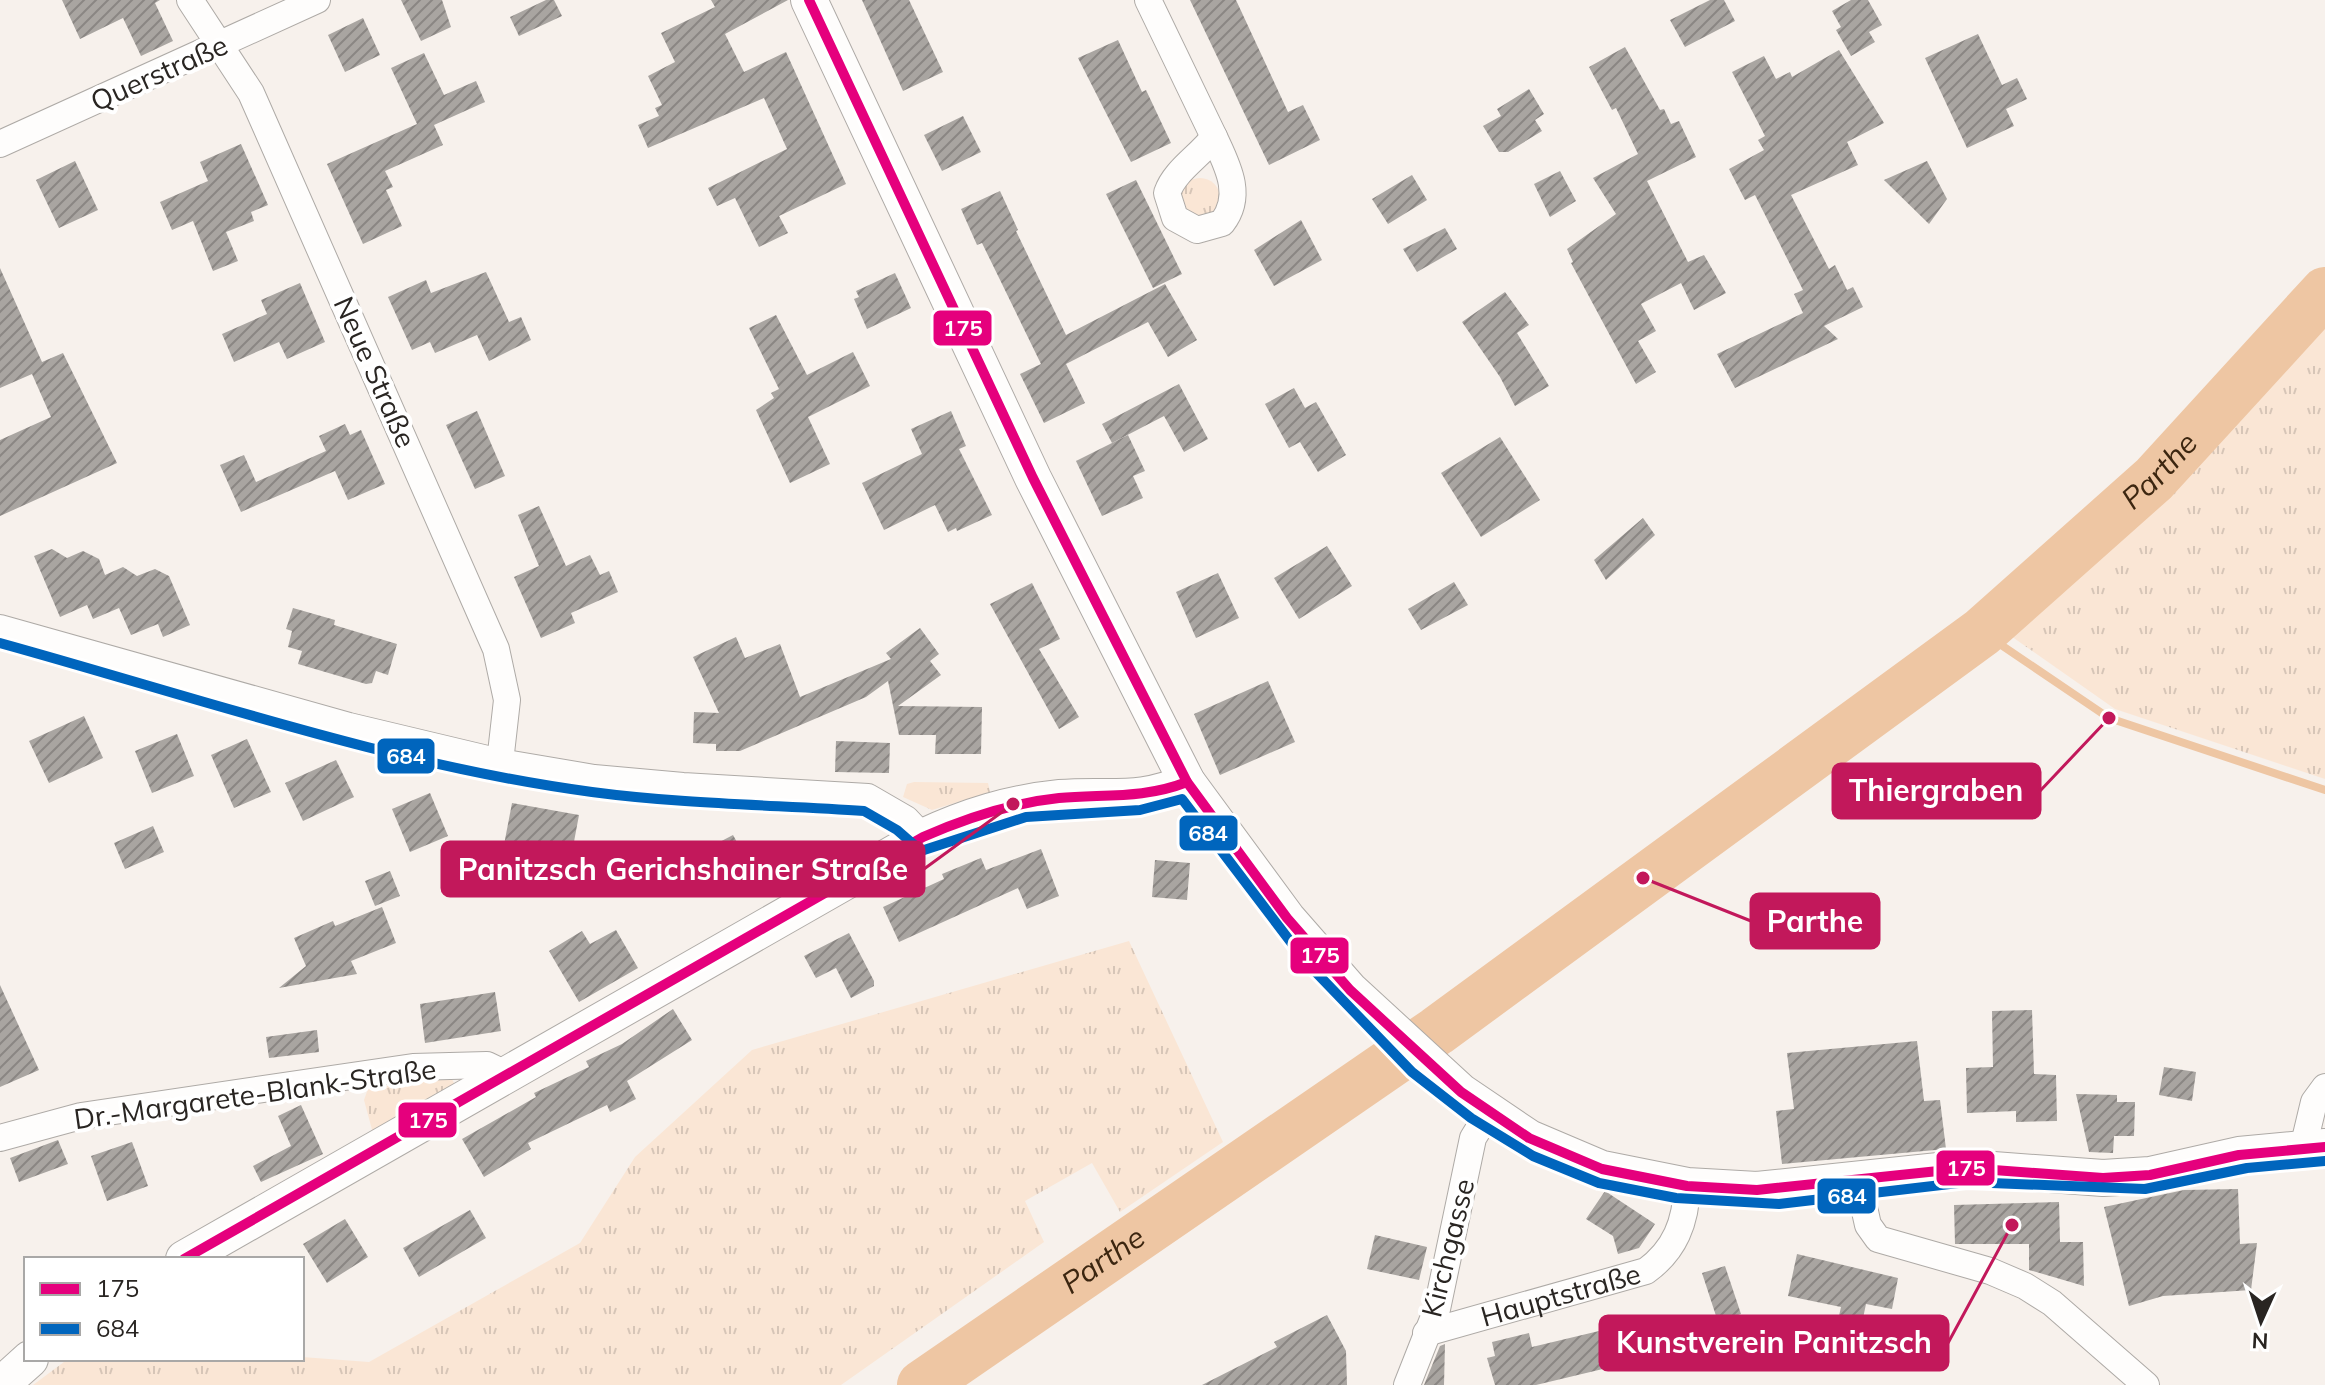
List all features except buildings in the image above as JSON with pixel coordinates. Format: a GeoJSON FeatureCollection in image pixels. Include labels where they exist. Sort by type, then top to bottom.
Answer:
{"type":"FeatureCollection","features":[{"type":"Feature","properties":{"kind":"street","name":"Neue Straße"},"geometry":{"type":"LineString","coordinates":[[190,0],[251,93],[496,649],[507,700],[500,762]]}},
{"type":"Feature","properties":{"kind":"street","name":"Querstraße"},"geometry":{"type":"LineString","coordinates":[[0,144],[317,0]]}},
{"type":"Feature","properties":{"kind":"street"},"geometry":{"type":"LineString","coordinates":[[809,0],[1033,478],[1197,796],[1287,918],[1381,1020],[1440,1076],[1489,1112],[1529,1138],[1602,1169],[1687,1186],[1757,1190],[1967,1168],[2103,1178],[2150,1175],[2239,1155],[2314,1148],[2314,1102],[2325,1087]]}},
{"type":"Feature","properties":{"kind":"street"},"geometry":{"type":"LineString","coordinates":[[1148,0],[1214,137]]}},
{"type":"Feature","properties":{"kind":"street"},"geometry":{"type":"LineString","coordinates":[[0,628],[349,726],[500,762],[668,785],[868,797],[906,819],[923,837]]}},
{"type":"Feature","properties":{"kind":"street"},"geometry":{"type":"LineString","coordinates":[[188,1257],[510,1076],[923,837],[965,817],[1013,804],[1063,798],[1197,796]]}},
{"type":"Feature","properties":{"kind":"street","name":"Dr.-Margarete-Blank-Straße"},"geometry":{"type":"LineString","coordinates":[[0,1138],[81,1116],[413,1067],[487,1065],[510,1076]]}},
{"type":"Feature","properties":{"kind":"street","name":"Kirchgasse"},"geometry":{"type":"LineString","coordinates":[[1407,1385],[1437,1309],[1473,1138],[1489,1112]]}},
{"type":"Feature","properties":{"kind":"street"},"geometry":{"type":"LineString","coordinates":[[1858,1180],[1868,1225],[1878,1239],[1990,1271],[2025,1286],[2052,1303],[2146,1385]]}},
{"type":"Feature","properties":{"kind":"street","name":"Hauptstraße"},"geometry":{"type":"LineString","coordinates":[[1426,1333],[1646,1271],[1666,1257],[1680,1231],[1687,1186]]}},
{"type":"Feature","properties":{"kind":"street"},"geometry":{"type":"LineString","coordinates":[[1,1385],[28,1361]]}},
{"type":"Feature","properties":{"kind":"green space"},"geometry":{"type":"Polygon","coordinates":[[[1200,178],[1214,184],[1220,198],[1214,212],[1200,218],[1186,212],[1180,198],[1186,184],[1200,178]]]}},
{"type":"Feature","properties":{"kind":"green space"},"geometry":{"type":"Polygon","coordinates":[[[2325,312],[2325,779],[2115,709],[2001,629],[2187,467],[2325,312]]]}},
{"type":"Feature","properties":{"kind":"green space"},"geometry":{"type":"Polygon","coordinates":[[[988,783],[990,792],[932,810],[903,797],[907,784],[988,783]]]}},
{"type":"Feature","properties":{"kind":"green space"},"geometry":{"type":"Polygon","coordinates":[[[1129,941],[1223,1142],[1120,1212],[1092,1163],[1025,1201],[1044,1242],[841,1385],[33,1385],[65,1361],[304,1361],[304,1357],[369,1362],[580,1243],[635,1157],[752,1050],[1129,941]]]}},
{"type":"Feature","properties":{"kind":"green space"},"geometry":{"type":"Polygon","coordinates":[[[449,1073],[458,1091],[374,1137],[364,1100],[370,1083],[449,1073]]]}},
{"type":"Feature","properties":{"kind":"waterway","name":"Parthe"},"geometry":{"type":"LineString","coordinates":[[922,1385],[1437,1031],[1982,632],[2154,479],[2325,292]]}},
{"type":"Feature","properties":{"kind":"waterway"},"geometry":{"type":"LineString","coordinates":[[1982,632],[2109,718],[2325,790]]}},
{"type":"Feature","properties":{"kind":"transit line","name":"175"},"geometry":{"type":"LineString","coordinates":[[809,0],[1033,478],[1187,782],[1287,918],[1350,990],[1461,1092],[1529,1138],[1602,1169],[1687,1186],[1757,1190],[1967,1168],[2103,1178],[2150,1175],[2239,1155],[2325,1147]]}},
{"type":"Feature","properties":{"kind":"transit line","name":"684"},"geometry":{"type":"LineString","coordinates":[[0,643],[294,728],[518,780],[660,799],[864,811],[897,830],[921,851],[1026,817],[1140,810],[1182,799],[1306,962],[1412,1072],[1471,1118],[1533,1156],[1599,1183],[1676,1198],[1779,1204],[1967,1182],[2145,1189],[2247,1168],[2325,1161]]}},
{"type":"Feature","properties":{"kind":"transit line","name":"175"},"geometry":{"type":"LineString","coordinates":[[188,1257],[923,837],[972,818],[1024,804],[1059,798],[1155,791],[1187,782]]}},
{"type":"Feature","properties":{"kind":"place","name":"Thiergraben"},"geometry":{"type":"Point","coordinates":[2109,718]}},
{"type":"Feature","properties":{"kind":"place","name":"Panitzsch Gerichshainer Straße"},"geometry":{"type":"Point","coordinates":[1013,804]}},
{"type":"Feature","properties":{"kind":"place","name":"Parthe"},"geometry":{"type":"Point","coordinates":[1643,878]}},
{"type":"Feature","properties":{"kind":"place","name":"Kunstverein Panitzsch"},"geometry":{"type":"Point","coordinates":[2012,1225]}}]}
